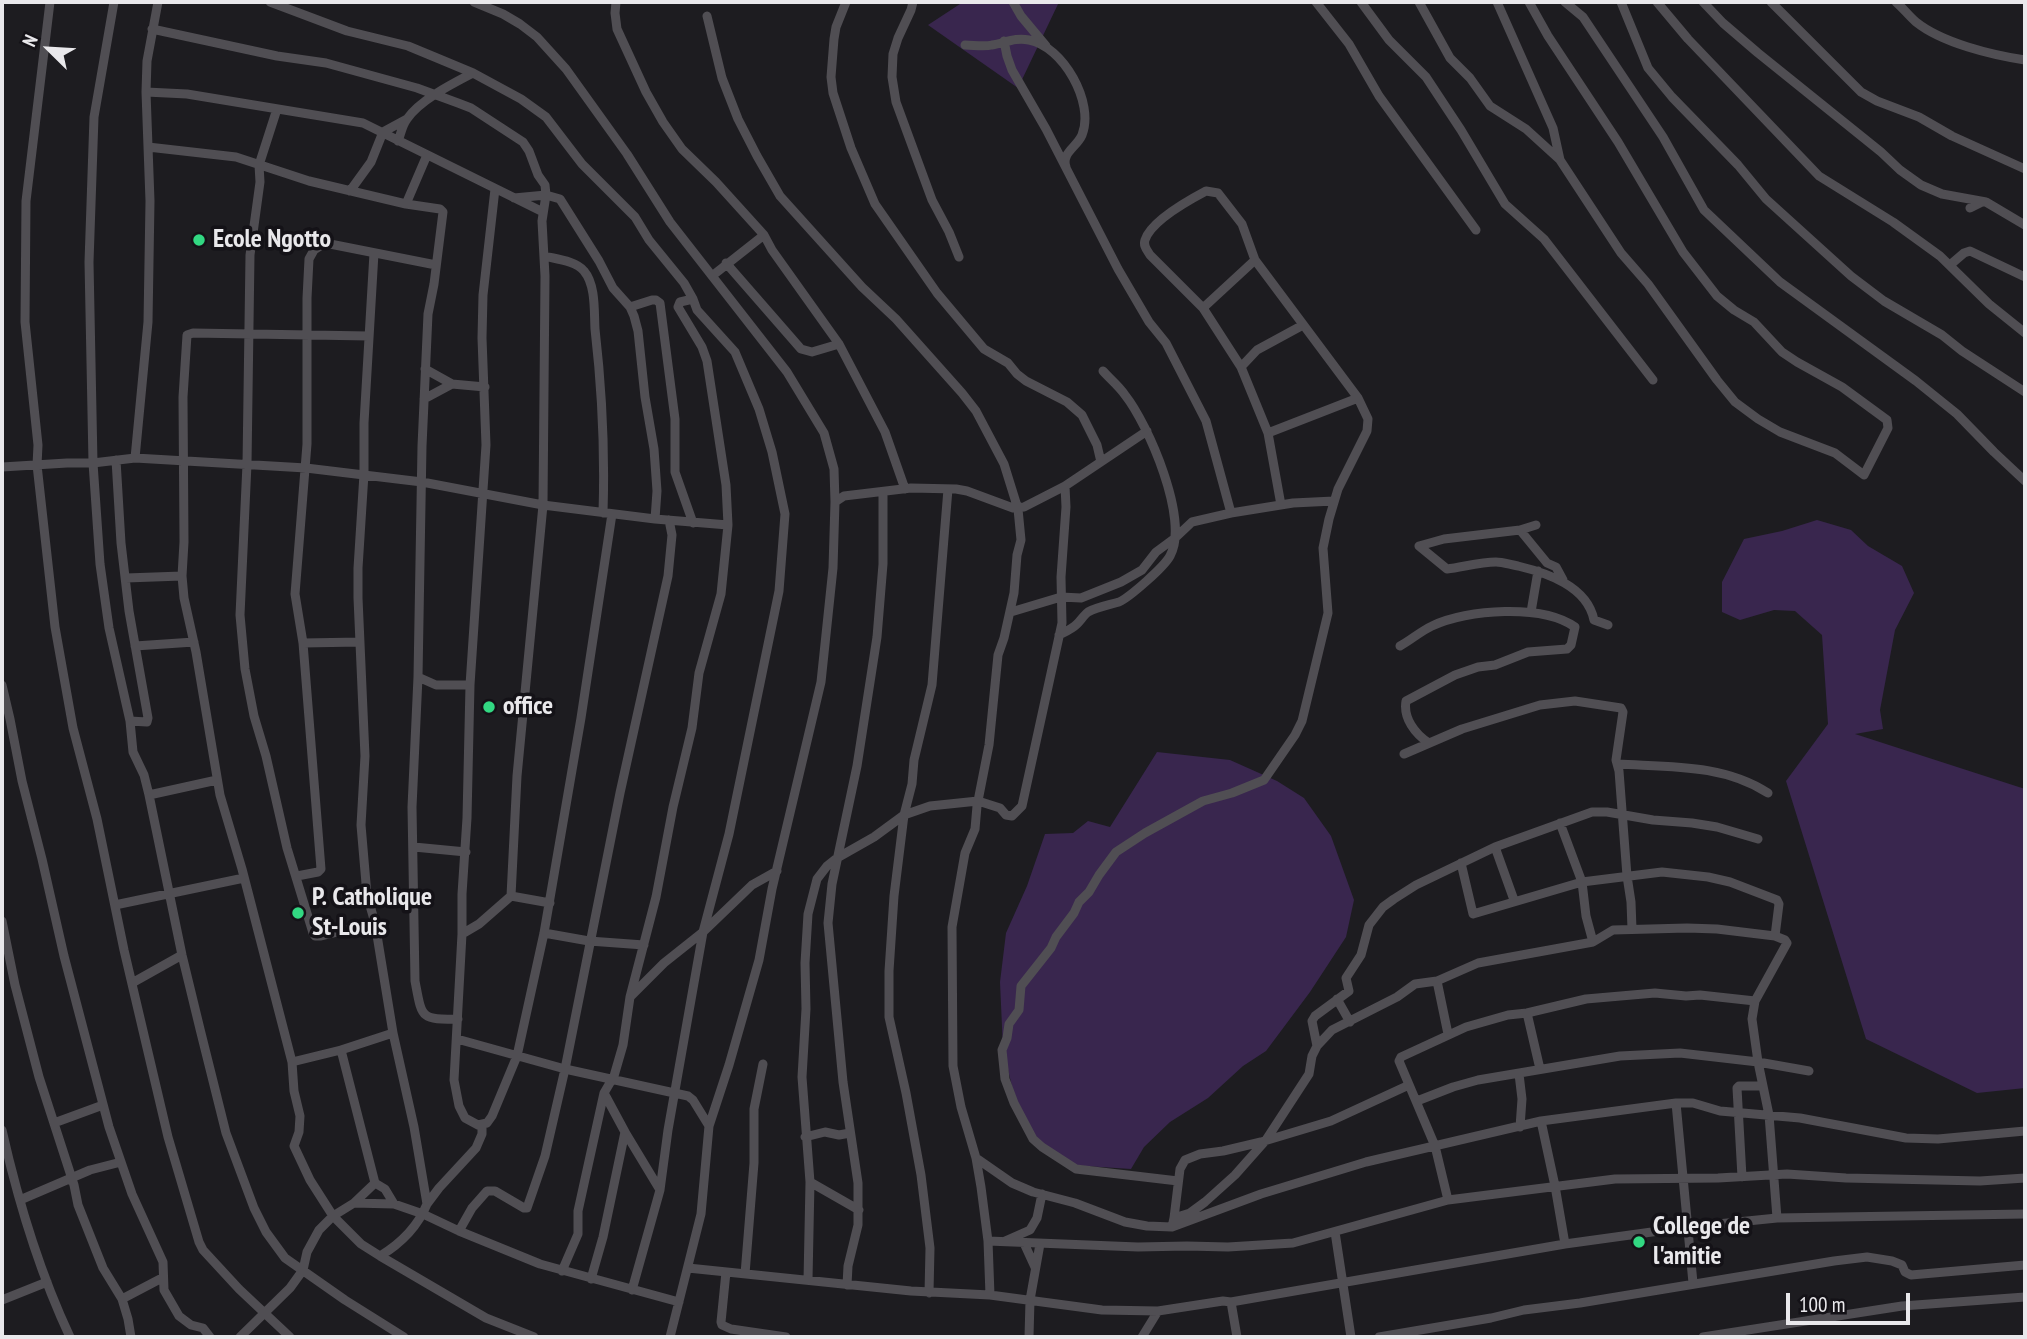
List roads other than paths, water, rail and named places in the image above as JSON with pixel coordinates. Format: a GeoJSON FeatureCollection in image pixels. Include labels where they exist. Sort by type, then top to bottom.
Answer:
{"type":"FeatureCollection","features":[{"type":"Feature","properties":{"kind":"street"},"geometry":{"type":"LineString","coordinates":[[50,2],[26,201],[25,322],[38,445],[37,464],[55,627],[65,689],[169,1137],[199,1242],[210,1258],[290,1337]]}},
{"type":"Feature","properties":{"kind":"street"},"geometry":{"type":"LineString","coordinates":[[114,2],[94,117],[92,156],[89,262],[93,463],[101,581],[130,721],[133,752],[144,775],[149,795],[182,955],[226,1133],[254,1208],[280,1253],[345,1300],[404,1337]]}},
{"type":"Feature","properties":{"kind":"street"},"geometry":{"type":"LineString","coordinates":[[135,458],[148,322],[150,201],[147,61],[158,2]]}},
{"type":"Feature","properties":{"kind":"street"},"geometry":{"type":"LineString","coordinates":[[270,2],[347,31],[408,47],[473,73],[534,107],[546,117],[582,164],[635,217],[649,240],[684,283],[697,310],[738,358],[759,409],[772,452],[785,514],[779,591],[729,834],[703,932],[667,1130],[660,1190],[632,1290]]}},
{"type":"Feature","properties":{"kind":"street"},"geometry":{"type":"LineString","coordinates":[[474,2],[520,24],[537,37],[566,69],[619,143],[670,222],[788,372],[824,433],[834,469],[832,568],[823,666],[759,960],[709,1126],[701,1214],[670,1337]]}},
{"type":"Feature","properties":{"kind":"street"},"geometry":{"type":"LineString","coordinates":[[616,2],[617,29],[646,92],[682,149],[764,235],[839,344],[881,423],[905,489]]}},
{"type":"Feature","properties":{"kind":"street"},"geometry":{"type":"LineString","coordinates":[[846,2],[834,39],[831,77],[833,93],[851,148],[875,204],[937,293],[984,349],[1008,363],[1026,381],[1067,401],[1082,415],[1097,445],[1101,462]]}},
{"type":"Feature","properties":{"kind":"street"},"geometry":{"type":"LineString","coordinates":[[913,2],[893,54],[892,77],[896,102],[932,200],[959,257]]}},
{"type":"Feature","properties":{"kind":"street"},"geometry":{"type":"LineString","coordinates":[[1013,2],[1021,16],[1062,61],[1079,88],[1084,110],[1082,134],[1073,149],[1066,154],[1064,161],[1071,178]]}},
{"type":"Feature","properties":{"kind":"street"},"geometry":{"type":"LineString","coordinates":[[1316,2],[1349,44],[1379,96],[1476,230]]}},
{"type":"Feature","properties":{"kind":"street"},"geometry":{"type":"LineString","coordinates":[[1361,2],[1389,40],[1426,77],[1505,204],[1545,239],[1653,380]]}},
{"type":"Feature","properties":{"kind":"street"},"geometry":{"type":"LineString","coordinates":[[1419,2],[1450,58],[1470,78],[1490,106],[1526,129],[1560,160],[1621,253],[1735,402],[1780,432],[1835,453],[1864,475],[1888,428],[1886,420],[1842,387],[1782,352],[1754,322],[1717,296],[1683,252],[1618,142],[1548,36],[1529,2]]}},
{"type":"Feature","properties":{"kind":"street"},"geometry":{"type":"LineString","coordinates":[[1497,2],[1553,128],[1560,160]]}},
{"type":"Feature","properties":{"kind":"street"},"geometry":{"type":"LineString","coordinates":[[1565,2],[1583,17],[1663,137],[1704,209],[1780,282],[1957,414],[2025,481]]}},
{"type":"Feature","properties":{"kind":"street"},"geometry":{"type":"LineString","coordinates":[[1621,2],[1648,68],[1766,199],[1851,276],[1884,301],[1942,335],[2025,392]]}},
{"type":"Feature","properties":{"kind":"street"},"geometry":{"type":"LineString","coordinates":[[1657,2],[1688,39],[1819,176],[1893,222],[1950,265],[1999,313],[2025,333]]}},
{"type":"Feature","properties":{"kind":"street"},"geometry":{"type":"LineString","coordinates":[[1703,2],[1758,53],[1921,185],[1942,194],[1986,202],[2025,225]]}},
{"type":"Feature","properties":{"kind":"street"},"geometry":{"type":"LineString","coordinates":[[1771,2],[1867,96],[1919,117],[1952,136],[2025,169]]}},
{"type":"Feature","properties":{"kind":"street"},"geometry":{"type":"LineString","coordinates":[[1896,2],[1915,21],[1942,36],[1984,53],[2025,60]]}},
{"type":"Feature","properties":{"kind":"street"},"geometry":{"type":"LineString","coordinates":[[708,16],[722,78],[738,119],[780,196],[862,287],[896,319],[969,402],[1004,464],[1018,509],[1021,540],[1011,612],[998,655],[989,745],[975,829],[965,853],[952,927],[953,1066],[961,1107],[976,1158],[988,1241],[990,1295]]}},
{"type":"Feature","properties":{"kind":"street"},"geometry":{"type":"LineString","coordinates":[[152,29],[277,57],[326,62],[436,94],[471,108],[523,142],[545,186],[542,212],[543,505],[517,776],[511,896],[463,934]]}},
{"type":"Feature","properties":{"kind":"street"},"geometry":{"type":"LineString","coordinates":[[965,45],[991,46],[1018,38],[1033,40],[1047,47]]}},
{"type":"Feature","properties":{"kind":"street"},"geometry":{"type":"LineString","coordinates":[[1004,41],[1012,70],[1118,269],[1149,322],[1166,343],[1206,421],[1231,513]]}},
{"type":"Feature","properties":{"kind":"street"},"geometry":{"type":"LineString","coordinates":[[350,191],[371,162],[383,132],[407,119],[436,94],[473,73]]}},
{"type":"Feature","properties":{"kind":"street"},"geometry":{"type":"LineString","coordinates":[[146,92],[187,94],[349,119],[373,127],[542,212]]}},
{"type":"Feature","properties":{"kind":"street"},"geometry":{"type":"LineString","coordinates":[[277,109],[259,165],[260,182],[250,255],[247,464],[240,588],[245,669],[287,848],[315,936],[375,923]]}},
{"type":"Feature","properties":{"kind":"street"},"geometry":{"type":"LineString","coordinates":[[398,141],[407,119]]}},
{"type":"Feature","properties":{"kind":"street"},"geometry":{"type":"LineString","coordinates":[[148,146],[236,156],[309,181],[406,204],[440,209],[443,212],[428,314],[422,446],[418,677],[412,807],[415,981],[424,1014],[429,1018],[458,1019]]}},
{"type":"Feature","properties":{"kind":"street"},"geometry":{"type":"LineString","coordinates":[[406,204],[427,155]]}},
{"type":"Feature","properties":{"kind":"street"},"geometry":{"type":"LineString","coordinates":[[495,188],[483,295],[486,445],[470,685],[466,852],[462,894],[463,934],[454,1080],[458,1106],[470,1122],[482,1125],[492,1116],[517,1056],[550,904],[607,513],[604,438],[590,284],[583,270],[577,266],[544,256]]}},
{"type":"Feature","properties":{"kind":"street"},"geometry":{"type":"LineString","coordinates":[[1178,1181],[1076,1169],[1042,1147],[1033,1139],[1004,1079],[1002,1050],[1009,1024],[1019,1010],[1021,986],[1051,948],[1079,902],[1116,852],[1203,801],[1264,780],[1302,721],[1328,613],[1323,548],[1338,489],[1367,430],[1368,419],[1357,398],[1255,260],[1242,224],[1218,193],[1206,191],[1171,212],[1145,239],[1145,247],[1203,308],[1241,367],[1268,433],[1281,505]]}},
{"type":"Feature","properties":{"kind":"street"},"geometry":{"type":"LineString","coordinates":[[514,198],[546,195],[561,200],[613,288],[630,307],[638,331],[643,385],[654,449],[657,491],[655,519]]}},
{"type":"Feature","properties":{"kind":"street"},"geometry":{"type":"LineString","coordinates":[[1970,208],[1986,202]]}},
{"type":"Feature","properties":{"kind":"street"},"geometry":{"type":"LineString","coordinates":[[712,276],[764,235]]}},
{"type":"Feature","properties":{"kind":"street"},"geometry":{"type":"LineString","coordinates":[[297,876],[321,869],[303,643],[295,594],[306,468],[309,259],[314,250],[325,243],[436,265]]}},
{"type":"Feature","properties":{"kind":"street"},"geometry":{"type":"LineString","coordinates":[[1950,265],[1970,251],[2025,277]]}},
{"type":"Feature","properties":{"kind":"street"},"geometry":{"type":"LineString","coordinates":[[374,253],[358,568],[365,756],[362,825],[367,895],[375,923],[393,1033],[414,1127],[427,1204]]}},
{"type":"Feature","properties":{"kind":"street"},"geometry":{"type":"LineString","coordinates":[[1203,308],[1255,260]]}},
{"type":"Feature","properties":{"kind":"street"},"geometry":{"type":"LineString","coordinates":[[726,263],[801,349],[812,352],[839,344]]}},
{"type":"Feature","properties":{"kind":"street"},"geometry":{"type":"LineString","coordinates":[[562,1271],[578,1234],[578,1211],[604,1093],[612,1080],[623,1045],[630,998],[656,897],[673,807],[692,728],[699,673],[721,594],[728,525],[726,485],[707,361],[702,347],[678,307],[680,302],[693,299]]}},
{"type":"Feature","properties":{"kind":"street"},"geometry":{"type":"LineString","coordinates":[[630,307],[652,300],[660,303],[675,419],[675,472],[693,523]]}},
{"type":"Feature","properties":{"kind":"street"},"geometry":{"type":"LineString","coordinates":[[1241,367],[1257,349],[1303,325]]}},
{"type":"Feature","properties":{"kind":"street"},"geometry":{"type":"LineString","coordinates":[[369,336],[187,335],[183,397],[182,576],[187,612],[217,780],[292,1062],[294,1091],[300,1116],[299,1132],[294,1146],[310,1180],[333,1216],[361,1244],[486,1318],[534,1337]]}},
{"type":"Feature","properties":{"kind":"street"},"geometry":{"type":"LineString","coordinates":[[425,369],[452,384],[485,387]]}},
{"type":"Feature","properties":{"kind":"street"},"geometry":{"type":"LineString","coordinates":[[1059,635],[1077,624],[1090,611],[1117,602],[1137,590],[1170,556],[1175,538],[1175,516],[1167,483],[1147,431],[1125,394],[1103,371]]}},
{"type":"Feature","properties":{"kind":"street"},"geometry":{"type":"LineString","coordinates":[[424,399],[452,384]]}},
{"type":"Feature","properties":{"kind":"street"},"geometry":{"type":"LineString","coordinates":[[1268,433],[1357,398]]}},
{"type":"Feature","properties":{"kind":"street"},"geometry":{"type":"LineString","coordinates":[[835,502],[844,496],[905,489],[948,489],[967,491],[1018,509],[1032,505],[1065,486],[1147,431]]}},
{"type":"Feature","properties":{"kind":"street"},"geometry":{"type":"LineString","coordinates":[[2,467],[93,463],[135,458],[306,468],[422,482],[543,505],[728,525]]}},
{"type":"Feature","properties":{"kind":"street"},"geometry":{"type":"LineString","coordinates":[[116,460],[121,543],[148,720],[143,723],[130,721]]}},
{"type":"Feature","properties":{"kind":"street"},"geometry":{"type":"LineString","coordinates":[[808,1280],[810,1182],[802,1077],[808,914],[817,878],[837,858],[874,837],[904,815],[930,806],[978,801],[1000,808],[1009,816],[1022,806],[1062,615],[1065,486]]}},
{"type":"Feature","properties":{"kind":"street"},"geometry":{"type":"LineString","coordinates":[[929,1293],[930,1248],[921,1175],[888,1012],[891,924],[904,815],[932,685],[948,489]]}},
{"type":"Feature","properties":{"kind":"street"},"geometry":{"type":"LineString","coordinates":[[847,1284],[848,1266],[857,1234],[858,1183],[838,1040],[828,927],[837,858],[857,766],[877,637],[883,564],[883,492]]}},
{"type":"Feature","properties":{"kind":"street"},"geometry":{"type":"LineString","coordinates":[[1011,612],[1061,597],[1081,598],[1138,573],[1158,550],[1192,522],[1293,503],[1334,501]]}},
{"type":"Feature","properties":{"kind":"street"},"geometry":{"type":"LineString","coordinates":[[460,1231],[472,1208],[487,1192],[495,1191],[527,1208],[542,1166],[565,1069],[641,692],[668,576],[671,529],[668,520]]}},
{"type":"Feature","properties":{"kind":"street"},"geometry":{"type":"LineString","coordinates":[[1536,525],[1520,530],[1444,539],[1419,546],[1447,569],[1498,562],[1563,580]]}},
{"type":"Feature","properties":{"kind":"street"},"geometry":{"type":"LineString","coordinates":[[1520,530],[1547,562],[1556,567],[1563,580],[1592,612],[1594,620],[1608,625]]}},
{"type":"Feature","properties":{"kind":"street"},"geometry":{"type":"LineString","coordinates":[[1531,612],[1538,571]]}},
{"type":"Feature","properties":{"kind":"street"},"geometry":{"type":"LineString","coordinates":[[126,578],[182,576]]}},
{"type":"Feature","properties":{"kind":"street"},"geometry":{"type":"LineString","coordinates":[[1400,646],[1432,626],[1491,612],[1531,612],[1575,627],[1570,647],[1567,649],[1528,652],[1495,665],[1478,667],[1455,675],[1406,701],[1405,711],[1413,729],[1429,743]]}},
{"type":"Feature","properties":{"kind":"street"},"geometry":{"type":"LineString","coordinates":[[135,646],[194,642]]}},
{"type":"Feature","properties":{"kind":"street"},"geometry":{"type":"LineString","coordinates":[[303,643],[360,642]]}},
{"type":"Feature","properties":{"kind":"street"},"geometry":{"type":"LineString","coordinates":[[418,677],[436,685],[470,685]]}},
{"type":"Feature","properties":{"kind":"street"},"geometry":{"type":"LineString","coordinates":[[2,685],[64,956],[103,1105],[121,1162],[132,1194],[163,1262],[164,1290],[175,1311],[184,1320],[202,1328],[210,1337]]}},
{"type":"Feature","properties":{"kind":"street"},"geometry":{"type":"LineString","coordinates":[[1404,754],[1469,727],[1540,705],[1575,701],[1616,706],[1622,710],[1616,760],[1632,929]]}},
{"type":"Feature","properties":{"kind":"street"},"geometry":{"type":"LineString","coordinates":[[1618,764],[1705,770],[1737,777],[1768,793]]}},
{"type":"Feature","properties":{"kind":"street"},"geometry":{"type":"LineString","coordinates":[[149,795],[217,780]]}},
{"type":"Feature","properties":{"kind":"street"},"geometry":{"type":"LineString","coordinates":[[1317,1046],[1312,1021],[1349,991],[1346,978],[1360,955],[1369,925],[1383,907],[1416,885],[1495,847],[1592,813],[1704,825],[1758,839]]}},
{"type":"Feature","properties":{"kind":"street"},"geometry":{"type":"LineString","coordinates":[[1560,823],[1582,881],[1586,916],[1593,942]]}},
{"type":"Feature","properties":{"kind":"street"},"geometry":{"type":"LineString","coordinates":[[414,847],[466,852]]}},
{"type":"Feature","properties":{"kind":"street"},"geometry":{"type":"LineString","coordinates":[[1495,847],[1514,900]]}},
{"type":"Feature","properties":{"kind":"street"},"geometry":{"type":"LineString","coordinates":[[1461,863],[1473,914],[1582,881],[1662,872],[1681,873],[1748,888],[1779,901],[1775,936]]}},
{"type":"Feature","properties":{"kind":"street"},"geometry":{"type":"LineString","coordinates":[[630,998],[664,962],[703,932],[752,885],[777,870]]}},
{"type":"Feature","properties":{"kind":"street"},"geometry":{"type":"LineString","coordinates":[[115,905],[244,878]]}},
{"type":"Feature","properties":{"kind":"street"},"geometry":{"type":"LineString","coordinates":[[511,896],[550,904]]}},
{"type":"Feature","properties":{"kind":"street"},"geometry":{"type":"LineString","coordinates":[[2,921],[15,985],[39,1077],[78,1205],[93,1246],[122,1300],[131,1337]]}},
{"type":"Feature","properties":{"kind":"street"},"geometry":{"type":"LineString","coordinates":[[1173,1223],[1205,1202],[1235,1175],[1266,1140],[1291,1098],[1307,1078],[1317,1046],[1332,1030],[1400,995],[1415,984],[1437,981],[1478,963],[1593,942],[1613,930],[1632,929],[1717,929],[1775,936],[1787,943],[1755,1001],[1752,1019],[1769,1115],[1777,1218]]}},
{"type":"Feature","properties":{"kind":"street"},"geometry":{"type":"LineString","coordinates":[[544,933],[589,941],[644,945]]}},
{"type":"Feature","properties":{"kind":"street"},"geometry":{"type":"LineString","coordinates":[[132,983],[182,955]]}},
{"type":"Feature","properties":{"kind":"street"},"geometry":{"type":"LineString","coordinates":[[1437,981],[1448,1034]]}},
{"type":"Feature","properties":{"kind":"street"},"geometry":{"type":"LineString","coordinates":[[1448,1200],[1436,1146],[1399,1059],[1466,1027],[1508,1015],[1586,999],[1640,993],[1700,995],[1755,1001]]}},
{"type":"Feature","properties":{"kind":"street"},"geometry":{"type":"LineString","coordinates":[[1337,999],[1350,1022]]}},
{"type":"Feature","properties":{"kind":"street"},"geometry":{"type":"LineString","coordinates":[[1527,1013],[1540,1069]]}},
{"type":"Feature","properties":{"kind":"street"},"geometry":{"type":"LineString","coordinates":[[292,1062],[393,1033]]}},
{"type":"Feature","properties":{"kind":"street"},"geometry":{"type":"LineString","coordinates":[[457,1039],[565,1069],[688,1096],[709,1126]]}},
{"type":"Feature","properties":{"kind":"street"},"geometry":{"type":"LineString","coordinates":[[341,1050],[375,1184],[385,1189],[394,1204]]}},
{"type":"Feature","properties":{"kind":"street"},"geometry":{"type":"LineString","coordinates":[[1417,1101],[1478,1080],[1651,1053],[1680,1053],[1810,1071]]}},
{"type":"Feature","properties":{"kind":"street"},"geometry":{"type":"LineString","coordinates":[[745,1274],[754,1163],[754,1109],[763,1064]]}},
{"type":"Feature","properties":{"kind":"street"},"geometry":{"type":"LineString","coordinates":[[1519,1074],[1522,1099],[1520,1127]]}},
{"type":"Feature","properties":{"kind":"street"},"geometry":{"type":"LineString","coordinates":[[1173,1223],[1182,1162],[1188,1158],[1266,1140],[1331,1121],[1409,1086]]}},
{"type":"Feature","properties":{"kind":"street"},"geometry":{"type":"LineString","coordinates":[[1742,1177],[1737,1088],[1762,1086]]}},
{"type":"Feature","properties":{"kind":"street"},"geometry":{"type":"LineString","coordinates":[[604,1093],[660,1190]]}},
{"type":"Feature","properties":{"kind":"street"},"geometry":{"type":"LineString","coordinates":[[976,1158],[1012,1183],[1125,1222],[1147,1226],[1173,1223],[1366,1161],[1541,1121],[1676,1103],[1693,1103],[1704,1108],[1738,1113],[1800,1118],[1906,1138],[1937,1139],[2025,1131]]}},
{"type":"Feature","properties":{"kind":"street"},"geometry":{"type":"LineString","coordinates":[[1676,1103],[1693,1283]]}},
{"type":"Feature","properties":{"kind":"street"},"geometry":{"type":"LineString","coordinates":[[54,1123],[103,1105]]}},
{"type":"Feature","properties":{"kind":"street"},"geometry":{"type":"LineString","coordinates":[[1541,1121],[1565,1244]]}},
{"type":"Feature","properties":{"kind":"street"},"geometry":{"type":"LineString","coordinates":[[380,1256],[398,1245],[423,1214],[439,1188],[476,1148],[482,1134],[482,1125]]}},
{"type":"Feature","properties":{"kind":"street"},"geometry":{"type":"LineString","coordinates":[[2,1130],[11,1173],[47,1282],[70,1337]]}},
{"type":"Feature","properties":{"kind":"street"},"geometry":{"type":"LineString","coordinates":[[591,1279],[603,1237],[625,1132]]}},
{"type":"Feature","properties":{"kind":"street"},"geometry":{"type":"LineString","coordinates":[[806,1137],[825,1132],[839,1135],[850,1133]]}},
{"type":"Feature","properties":{"kind":"street"},"geometry":{"type":"LineString","coordinates":[[20,1200],[90,1170],[121,1162]]}},
{"type":"Feature","properties":{"kind":"street"},"geometry":{"type":"LineString","coordinates":[[988,1241],[1098,1247],[1228,1247],[1293,1243],[1448,1200],[1615,1180],[1806,1174],[1846,1178],[1980,1181],[2025,1178]]}},
{"type":"Feature","properties":{"kind":"street"},"geometry":{"type":"LineString","coordinates":[[810,1182],[859,1210]]}},
{"type":"Feature","properties":{"kind":"street"},"geometry":{"type":"LineString","coordinates":[[240,1337],[290,1288],[303,1270],[313,1238],[333,1216],[354,1203],[375,1184]]}},
{"type":"Feature","properties":{"kind":"street"},"geometry":{"type":"LineString","coordinates":[[1004,1241],[1030,1230],[1037,1218],[1042,1194]]}},
{"type":"Feature","properties":{"kind":"street"},"geometry":{"type":"LineString","coordinates":[[354,1203],[394,1204],[540,1265],[679,1302]]}},
{"type":"Feature","properties":{"kind":"street"},"geometry":{"type":"LineString","coordinates":[[688,1268],[929,1293],[990,1295],[1102,1310],[1158,1311],[1231,1302],[1565,1244],[1688,1227],[1777,1218],[2025,1214]]}},
{"type":"Feature","properties":{"kind":"street"},"geometry":{"type":"LineString","coordinates":[[1335,1232],[1351,1337]]}},
{"type":"Feature","properties":{"kind":"street"},"geometry":{"type":"LineString","coordinates":[[1024,1243],[1036,1268]]}},
{"type":"Feature","properties":{"kind":"street"},"geometry":{"type":"LineString","coordinates":[[1029,1337],[1030,1300],[1040,1244]]}},
{"type":"Feature","properties":{"kind":"street"},"geometry":{"type":"LineString","coordinates":[[1379,1337],[1524,1310],[1864,1257],[1898,1263],[1911,1275],[2025,1265]]}},
{"type":"Feature","properties":{"kind":"street"},"geometry":{"type":"LineString","coordinates":[[726,1272],[722,1325],[731,1329],[786,1337]]}},
{"type":"Feature","properties":{"kind":"street"},"geometry":{"type":"LineString","coordinates":[[122,1300],[162,1278]]}},
{"type":"Feature","properties":{"kind":"street"},"geometry":{"type":"LineString","coordinates":[[2,1300],[47,1282]]}},
{"type":"Feature","properties":{"kind":"street"},"geometry":{"type":"LineString","coordinates":[[1703,1337],[1902,1306],[2025,1297]]}},
{"type":"Feature","properties":{"kind":"street"},"geometry":{"type":"LineString","coordinates":[[1231,1302],[1237,1337]]}},
{"type":"Feature","properties":{"kind":"street"},"geometry":{"type":"LineString","coordinates":[[1142,1337],[1158,1311]]}},
{"type":"Feature","properties":{"kind":"place","name":"Ecole Ngotto"},"geometry":{"type":"Point","coordinates":[199,240]}},
{"type":"Feature","properties":{"kind":"place","name":"office"},"geometry":{"type":"Point","coordinates":[489,707]}},
{"type":"Feature","properties":{"kind":"place","name":"P. Catholique St-Louis"},"geometry":{"type":"Point","coordinates":[298,913]}},
{"type":"Feature","properties":{"kind":"place","name":"College de l'amitie"},"geometry":{"type":"Point","coordinates":[1639,1242]}}]}
